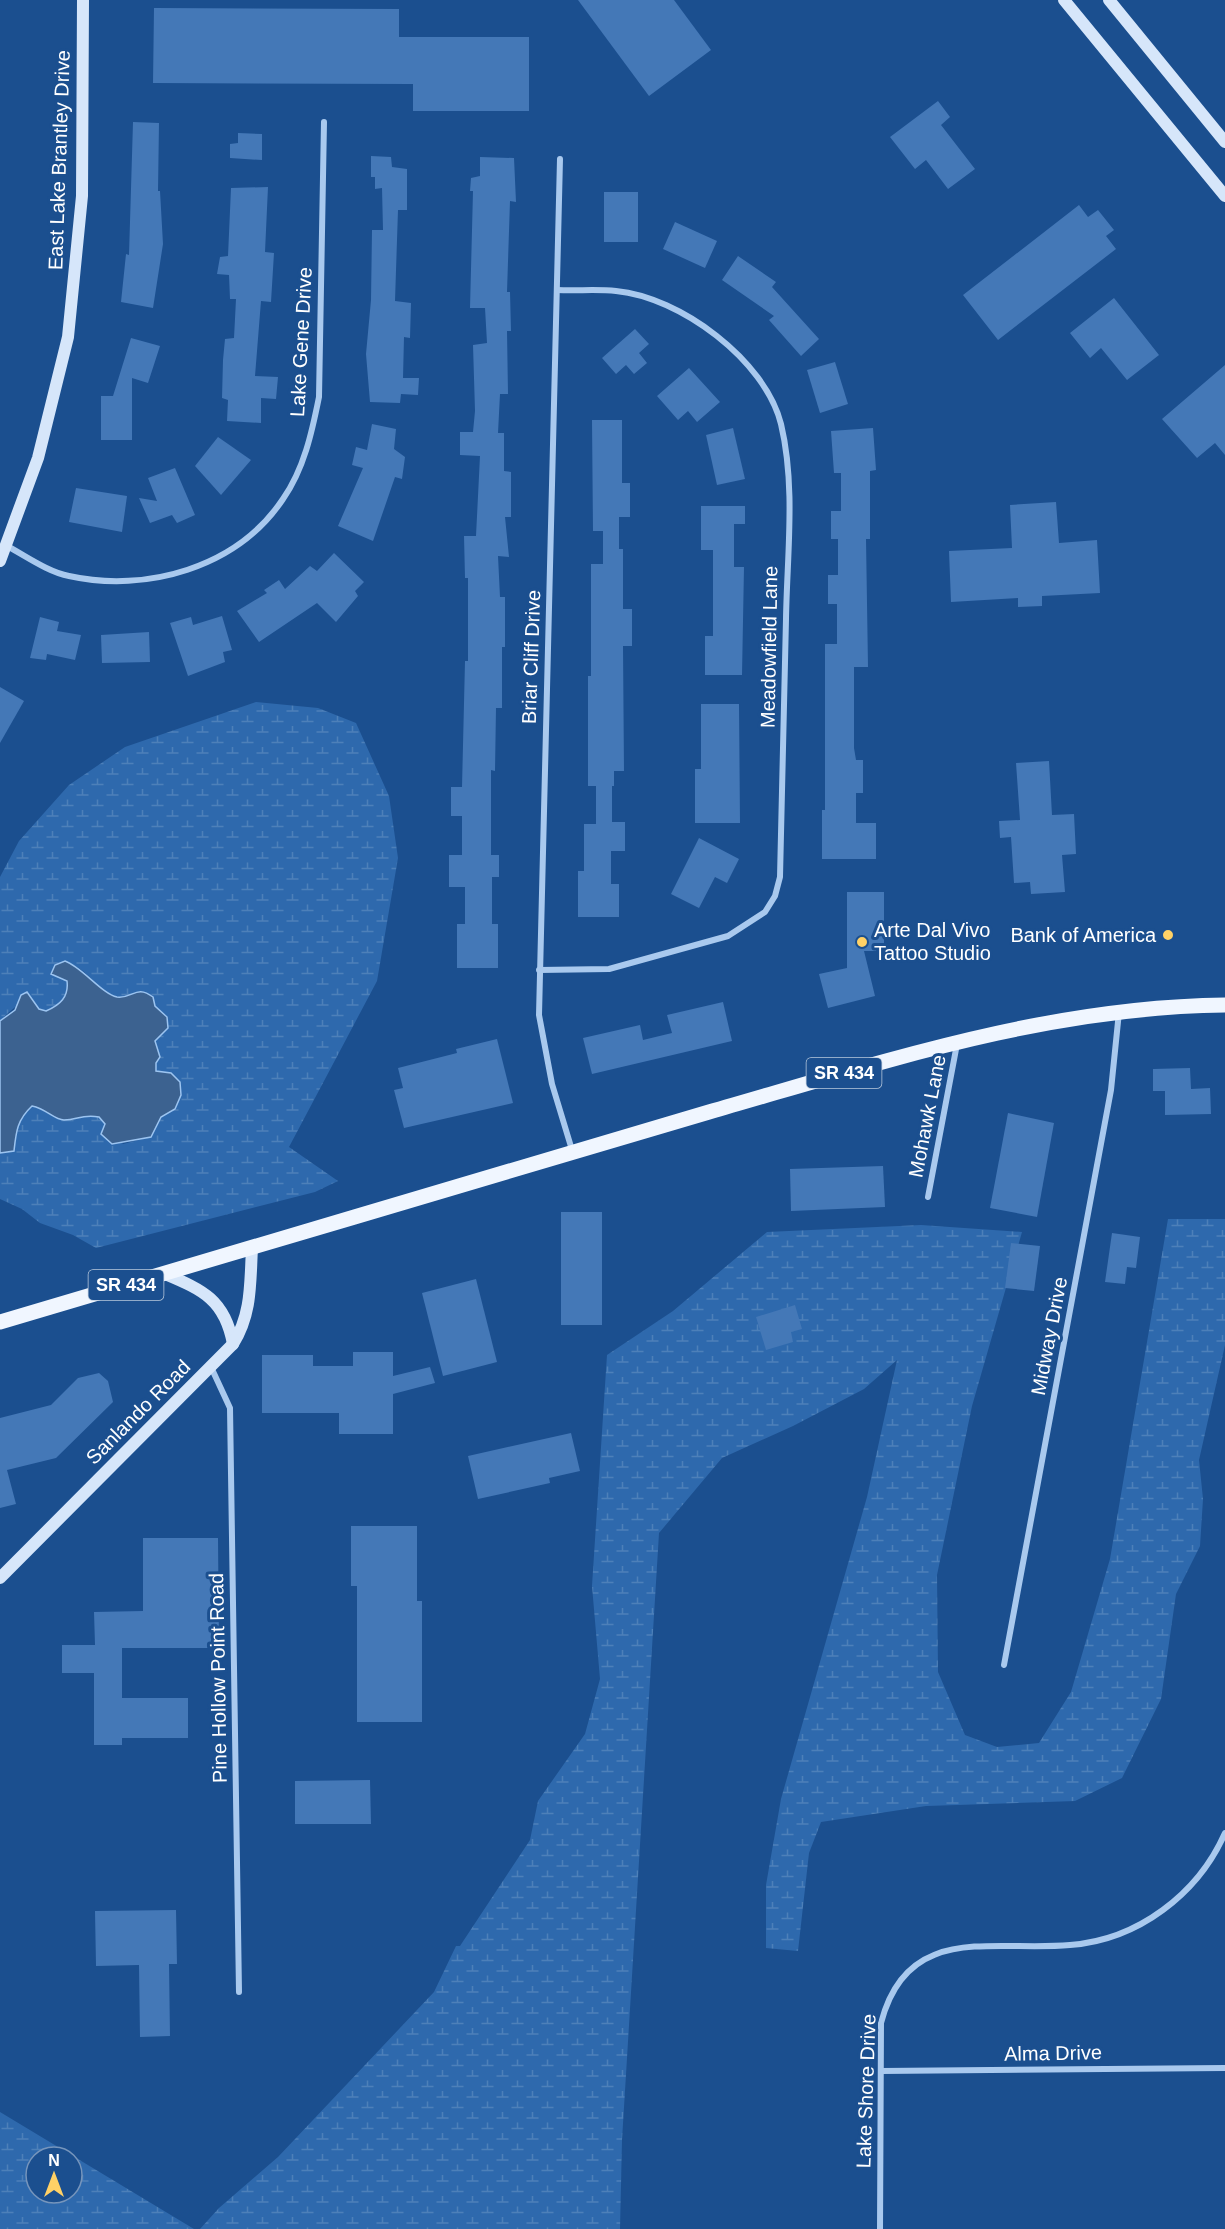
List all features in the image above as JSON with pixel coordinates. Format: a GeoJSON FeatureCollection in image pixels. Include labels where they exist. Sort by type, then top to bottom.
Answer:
{"type":"FeatureCollection","features":[{"type":"Feature","properties":{"kind":"main road","name":"SR 434"},"geometry":{"type":"LineString","coordinates":[[0,1322],[573,1151],[958,1041],[1026,1025],[1119,1012],[1225,1005]]}},
{"type":"Feature","properties":{"kind":"street","name":"East Lake Brantley Drive"},"geometry":{"type":"LineString","coordinates":[[0,561],[38,458],[68,337],[82,196],[83,0]]}},
{"type":"Feature","properties":{"kind":"street"},"geometry":{"type":"LineString","coordinates":[[1064,0],[1225,196]]}},
{"type":"Feature","properties":{"kind":"street"},"geometry":{"type":"LineString","coordinates":[[1109,0],[1225,142]]}},
{"type":"Feature","properties":{"kind":"street","name":"Lake Gene Drive"},"geometry":{"type":"LineString","coordinates":[[7,546],[67,576],[122,583],[172,576],[216,557],[253,533],[283,500],[313,429],[319,397],[324,122]]}},
{"type":"Feature","properties":{"kind":"street","name":"Briar Cliff Drive"},"geometry":{"type":"LineString","coordinates":[[560,159],[539,1015],[542,1041],[552,1084],[573,1151]]}},
{"type":"Feature","properties":{"kind":"street","name":"Meadowfield Lane"},"geometry":{"type":"LineString","coordinates":[[539,970],[609,969],[728,936],[765,912],[776,896],[780,877],[789,492],[780,423],[768,394],[748,365],[717,336],[687,316],[653,299],[617,291],[557,290]]}},
{"type":"Feature","properties":{"kind":"street","name":"Midway Drive"},"geometry":{"type":"LineString","coordinates":[[1004,1665],[1111,1090],[1119,1012]]}},
{"type":"Feature","properties":{"kind":"street","name":"Mohawk Lane"},"geometry":{"type":"LineString","coordinates":[[928,1197],[958,1041]]}},
{"type":"Feature","properties":{"kind":"street","name":"Sanlando Road"},"geometry":{"type":"LineString","coordinates":[[0,1578],[233,1344],[243,1328],[249,1308],[252,1248]]}},
{"type":"Feature","properties":{"kind":"street"},"geometry":{"type":"LineString","coordinates":[[165,1274],[197,1288],[217,1303],[229,1323],[233,1344]]}},
{"type":"Feature","properties":{"kind":"street","name":"Pine Hollow Point Road"},"geometry":{"type":"LineString","coordinates":[[211,1367],[230,1408],[239,1992]]}},
{"type":"Feature","properties":{"kind":"street","name":"Lake Shore Drive"},"geometry":{"type":"LineString","coordinates":[[880,2229],[881,2023],[887,2002],[898,1982],[912,1967],[928,1956],[968,1946],[1070,1945],[1103,1940],[1135,1927],[1165,1909],[1191,1886],[1209,1866],[1225,1834]]}},
{"type":"Feature","properties":{"kind":"street","name":"Alma Drive"},"geometry":{"type":"LineString","coordinates":[[881,2072],[1225,2068]]}},
{"type":"Feature","properties":{"kind":"green space"},"geometry":{"type":"Polygon","coordinates":[[[256,702],[318,708],[356,723],[389,796],[398,858],[377,981],[289,1147],[338,1181],[315,1192],[96,1248],[73,1235],[40,1223],[22,1209],[0,1199],[0,1153],[14,1151],[18,1126],[32,1106],[46,1109],[53,1117],[64,1120],[84,1115],[99,1117],[123,1144],[151,1137],[161,1117],[175,1109],[181,1095],[171,1074],[156,1071],[156,1063],[160,1056],[155,1041],[167,1017],[140,1000],[117,997],[107,992],[79,968],[64,963],[55,965],[58,978],[67,981],[67,992],[59,1003],[46,1011],[39,1009],[32,998],[28,999],[0,1021],[0,877],[19,841],[69,785],[125,747],[256,702]]]}},
{"type":"Feature","properties":{"kind":"green space"},"geometry":{"type":"Polygon","coordinates":[[[1168,1219],[1225,1219],[1225,1345],[1199,1460],[1203,1499],[1200,1546],[1176,1594],[1161,1699],[1122,1778],[1075,1801],[926,1806],[821,1822],[809,1853],[798,1951],[766,1948],[766,1885],[781,1799],[867,1497],[897,1360],[864,1389],[793,1426],[722,1458],[659,1533],[622,2140],[620,2229],[200,2229],[219,2208],[278,2157],[434,1992],[456,1946],[460,1946],[530,1840],[538,1801],[585,1734],[600,1679],[592,1586],[607,1355],[673,1311],[767,1232],[921,1225],[1022,1232],[972,1406],[937,1575],[938,1672],[965,1735],[997,1747],[1039,1743],[1071,1692],[1110,1559],[1168,1219]]]}},
{"type":"Feature","properties":{"kind":"green space"},"geometry":{"type":"Polygon","coordinates":[[[0,2112],[55,2145],[24,2145],[24,2205],[84,2205],[84,2163],[194,2229],[0,2229],[0,2112]]]}},
{"type":"Feature","properties":{"kind":"shaded area"},"geometry":{"type":"Polygon","coordinates":[[[65,961],[111,995],[122,997],[142,992],[153,997],[155,1006],[167,1017],[168,1028],[155,1041],[160,1057],[156,1063],[156,1071],[171,1073],[180,1082],[181,1095],[175,1109],[161,1117],[151,1137],[112,1144],[101,1134],[105,1124],[99,1117],[88,1116],[60,1120],[32,1106],[23,1116],[18,1127],[14,1151],[0,1153],[0,1021],[15,1010],[21,995],[27,992],[39,1009],[46,1011],[59,1003],[67,992],[67,981],[51,974],[55,965],[65,961]]]}},
{"type":"Feature","properties":{"kind":"building"},"geometry":{"type":"Polygon","coordinates":[[[578,0],[674,0],[711,50],[649,96],[578,0]]]}},
{"type":"Feature","properties":{"kind":"building"},"geometry":{"type":"Polygon","coordinates":[[[154,8],[399,9],[399,37],[529,37],[529,111],[413,111],[413,84],[153,83],[154,8]]]}},
{"type":"Feature","properties":{"kind":"building"},"geometry":{"type":"Polygon","coordinates":[[[938,101],[950,117],[941,125],[975,169],[948,189],[926,160],[915,169],[890,137],[938,101]]]}},
{"type":"Feature","properties":{"kind":"building"},"geometry":{"type":"Polygon","coordinates":[[[133,122],[159,123],[158,191],[160,191],[163,244],[153,308],[121,302],[126,254],[129,255],[133,122]]]}},
{"type":"Feature","properties":{"kind":"building"},"geometry":{"type":"Polygon","coordinates":[[[238,133],[262,134],[262,160],[230,158],[230,144],[238,143],[238,133]]]}},
{"type":"Feature","properties":{"kind":"building"},"geometry":{"type":"Polygon","coordinates":[[[371,156],[391,157],[392,167],[407,169],[407,210],[398,210],[395,301],[411,303],[410,338],[404,337],[403,378],[419,378],[418,395],[401,394],[400,403],[370,402],[366,354],[371,300],[372,230],[383,230],[382,188],[375,189],[375,177],[371,177],[371,156]]]}},
{"type":"Feature","properties":{"kind":"building"},"geometry":{"type":"Polygon","coordinates":[[[480,157],[514,158],[516,202],[510,201],[507,292],[510,292],[511,331],[507,331],[508,394],[500,394],[498,433],[504,433],[504,471],[511,472],[511,517],[505,517],[509,557],[498,556],[500,597],[505,597],[505,647],[502,647],[502,708],[496,708],[495,771],[491,770],[491,855],[499,855],[499,877],[492,877],[492,924],[498,924],[498,968],[457,968],[457,924],[465,924],[465,887],[449,887],[449,855],[462,855],[462,816],[451,816],[451,787],[462,787],[465,661],[468,661],[468,578],[465,578],[464,536],[476,536],[480,456],[460,455],[460,432],[473,432],[475,411],[473,345],[487,343],[485,308],[470,308],[473,191],[470,191],[471,178],[480,176],[480,157]]]}},
{"type":"Feature","properties":{"kind":"building"},"geometry":{"type":"Polygon","coordinates":[[[268,187],[265,252],[274,253],[271,302],[261,301],[255,376],[278,377],[276,399],[261,398],[261,423],[227,421],[228,400],[222,398],[223,360],[225,339],[234,338],[236,299],[230,299],[229,275],[217,274],[220,257],[228,256],[231,188],[268,187]]]}},
{"type":"Feature","properties":{"kind":"building"},"geometry":{"type":"Polygon","coordinates":[[[604,192],[638,192],[638,242],[604,242],[604,192]]]}},
{"type":"Feature","properties":{"kind":"building"},"geometry":{"type":"Polygon","coordinates":[[[1079,205],[1088,217],[1098,210],[1114,230],[1106,236],[1116,249],[998,340],[963,295],[1079,205]]]}},
{"type":"Feature","properties":{"kind":"building"},"geometry":{"type":"Polygon","coordinates":[[[675,222],[717,241],[705,268],[663,249],[675,222]]]}},
{"type":"Feature","properties":{"kind":"building"},"geometry":{"type":"Polygon","coordinates":[[[738,256],[776,282],[772,287],[819,339],[801,356],[769,320],[774,316],[722,280],[738,256]]]}},
{"type":"Feature","properties":{"kind":"building"},"geometry":{"type":"Polygon","coordinates":[[[1114,298],[1159,355],[1127,380],[1101,348],[1090,358],[1070,333],[1114,298]]]}},
{"type":"Feature","properties":{"kind":"building"},"geometry":{"type":"Polygon","coordinates":[[[635,329],[649,344],[639,353],[647,363],[634,374],[626,365],[616,374],[602,358],[635,329]]]}},
{"type":"Feature","properties":{"kind":"building"},"geometry":{"type":"Polygon","coordinates":[[[131,338],[160,346],[148,383],[132,378],[132,440],[101,440],[101,396],[113,396],[131,338]]]}},
{"type":"Feature","properties":{"kind":"building"},"geometry":{"type":"Polygon","coordinates":[[[835,362],[848,404],[820,413],[807,370],[835,362]]]}},
{"type":"Feature","properties":{"kind":"building"},"geometry":{"type":"Polygon","coordinates":[[[1225,365],[1225,455],[1215,443],[1197,458],[1162,419],[1225,365]]]}},
{"type":"Feature","properties":{"kind":"building"},"geometry":{"type":"Polygon","coordinates":[[[689,368],[720,402],[697,422],[688,411],[678,420],[657,396],[689,368]]]}},
{"type":"Feature","properties":{"kind":"building"},"geometry":{"type":"Polygon","coordinates":[[[592,420],[622,420],[622,483],[630,483],[630,517],[619,517],[619,549],[623,549],[623,609],[632,609],[632,646],[623,646],[624,771],[614,771],[614,786],[612,786],[612,822],[625,822],[625,851],[611,851],[611,884],[619,884],[619,917],[578,917],[578,871],[584,871],[584,824],[596,824],[596,786],[588,786],[588,676],[591,676],[591,564],[603,564],[603,531],[593,531],[592,420]]]}},
{"type":"Feature","properties":{"kind":"building"},"geometry":{"type":"Polygon","coordinates":[[[372,424],[396,429],[394,449],[405,457],[402,479],[395,477],[373,541],[338,526],[363,468],[352,465],[356,447],[367,450],[372,424]]]}},
{"type":"Feature","properties":{"kind":"building"},"geometry":{"type":"Polygon","coordinates":[[[733,428],[745,479],[717,485],[706,435],[733,428]]]}},
{"type":"Feature","properties":{"kind":"building"},"geometry":{"type":"Polygon","coordinates":[[[873,428],[876,470],[870,471],[870,539],[866,539],[868,667],[854,667],[854,748],[856,760],[863,760],[863,793],[856,793],[856,823],[876,823],[876,859],[822,859],[822,810],[825,810],[825,644],[837,644],[837,604],[828,604],[828,575],[838,575],[838,539],[831,539],[831,511],[841,511],[841,473],[834,473],[831,431],[873,428]]]}},
{"type":"Feature","properties":{"kind":"building"},"geometry":{"type":"Polygon","coordinates":[[[218,437],[251,460],[221,495],[195,466],[218,437]]]}},
{"type":"Feature","properties":{"kind":"building"},"geometry":{"type":"Polygon","coordinates":[[[175,468],[195,515],[177,523],[172,515],[150,523],[139,498],[157,501],[148,478],[175,468]]]}},
{"type":"Feature","properties":{"kind":"building"},"geometry":{"type":"Polygon","coordinates":[[[76,488],[127,496],[122,532],[69,522],[76,488]]]}},
{"type":"Feature","properties":{"kind":"building"},"geometry":{"type":"Polygon","coordinates":[[[1056,502],[1059,543],[1097,540],[1100,593],[1042,596],[1042,606],[1018,607],[1018,598],[951,602],[949,551],[1012,548],[1010,505],[1056,502]]]}},
{"type":"Feature","properties":{"kind":"building"},"geometry":{"type":"Polygon","coordinates":[[[701,506],[745,506],[745,524],[734,524],[734,567],[744,567],[742,675],[705,675],[705,636],[713,636],[713,550],[701,550],[701,506]]]}},
{"type":"Feature","properties":{"kind":"building"},"geometry":{"type":"Polygon","coordinates":[[[334,553],[364,582],[355,591],[358,596],[336,622],[317,603],[259,642],[237,611],[267,593],[264,590],[279,580],[285,589],[310,566],[317,571],[334,553]]]}},
{"type":"Feature","properties":{"kind":"building"},"geometry":{"type":"Polygon","coordinates":[[[222,616],[232,650],[223,652],[225,662],[188,676],[170,623],[191,617],[193,625],[222,616]]]}},
{"type":"Feature","properties":{"kind":"building"},"geometry":{"type":"Polygon","coordinates":[[[40,617],[59,622],[57,631],[81,635],[75,660],[47,654],[46,660],[30,658],[40,617]]]}},
{"type":"Feature","properties":{"kind":"building"},"geometry":{"type":"Polygon","coordinates":[[[149,632],[150,662],[102,663],[101,635],[149,632]]]}},
{"type":"Feature","properties":{"kind":"building"},"geometry":{"type":"Polygon","coordinates":[[[0,687],[24,701],[0,743],[0,687]]]}},
{"type":"Feature","properties":{"kind":"building"},"geometry":{"type":"Polygon","coordinates":[[[701,704],[739,704],[740,823],[695,823],[695,769],[701,769],[701,704]]]}},
{"type":"Feature","properties":{"kind":"building"},"geometry":{"type":"Polygon","coordinates":[[[1049,761],[1052,815],[1074,814],[1076,854],[1062,855],[1065,892],[1031,894],[1030,882],[1014,883],[1011,837],[1000,838],[999,821],[1020,820],[1016,763],[1049,761]]]}},
{"type":"Feature","properties":{"kind":"building"},"geometry":{"type":"Polygon","coordinates":[[[699,838],[739,859],[727,883],[715,877],[699,908],[671,894],[699,838]]]}},
{"type":"Feature","properties":{"kind":"building"},"geometry":{"type":"Polygon","coordinates":[[[847,892],[884,892],[884,951],[864,951],[875,996],[828,1008],[819,974],[847,968],[847,892]]]}},
{"type":"Feature","properties":{"kind":"building"},"geometry":{"type":"Polygon","coordinates":[[[723,1002],[732,1041],[592,1074],[583,1038],[640,1025],[643,1040],[672,1033],[667,1015],[723,1002]]]}},
{"type":"Feature","properties":{"kind":"building"},"geometry":{"type":"Polygon","coordinates":[[[497,1039],[513,1103],[404,1128],[394,1090],[403,1088],[398,1068],[457,1053],[456,1049],[497,1039]]]}},
{"type":"Feature","properties":{"kind":"building"},"geometry":{"type":"Polygon","coordinates":[[[1190,1068],[1191,1089],[1210,1088],[1211,1114],[1165,1115],[1165,1091],[1153,1091],[1153,1069],[1190,1068]]]}},
{"type":"Feature","properties":{"kind":"building"},"geometry":{"type":"Polygon","coordinates":[[[1008,1113],[1054,1123],[1037,1217],[990,1208],[1008,1113]]]}},
{"type":"Feature","properties":{"kind":"building"},"geometry":{"type":"Polygon","coordinates":[[[883,1166],[885,1207],[791,1211],[790,1169],[883,1166]]]}},
{"type":"Feature","properties":{"kind":"building"},"geometry":{"type":"Polygon","coordinates":[[[561,1212],[602,1212],[602,1325],[561,1325],[561,1212]]]}},
{"type":"Feature","properties":{"kind":"building"},"geometry":{"type":"Polygon","coordinates":[[[1112,1233],[1140,1237],[1136,1268],[1127,1267],[1125,1284],[1105,1282],[1112,1233]]]}},
{"type":"Feature","properties":{"kind":"building"},"geometry":{"type":"Polygon","coordinates":[[[1011,1243],[1040,1246],[1034,1291],[1005,1288],[1011,1243]]]}},
{"type":"Feature","properties":{"kind":"building"},"geometry":{"type":"Polygon","coordinates":[[[476,1279],[497,1362],[443,1376],[422,1293],[476,1279]]]}},
{"type":"Feature","properties":{"kind":"building"},"geometry":{"type":"Polygon","coordinates":[[[795,1305],[802,1329],[791,1332],[793,1342],[766,1350],[756,1317],[795,1305]]]}},
{"type":"Feature","properties":{"kind":"building"},"geometry":{"type":"Polygon","coordinates":[[[353,1352],[393,1352],[393,1376],[430,1367],[435,1383],[393,1394],[393,1434],[339,1434],[339,1413],[262,1413],[262,1355],[313,1355],[313,1366],[353,1366],[353,1352]]]}},
{"type":"Feature","properties":{"kind":"building"},"geometry":{"type":"Polygon","coordinates":[[[99,1373],[108,1381],[113,1402],[56,1458],[7,1470],[16,1504],[0,1508],[0,1418],[51,1405],[78,1378],[99,1373]]]}},
{"type":"Feature","properties":{"kind":"building"},"geometry":{"type":"Polygon","coordinates":[[[571,1433],[580,1471],[549,1478],[550,1483],[478,1499],[468,1456],[571,1433]]]}},
{"type":"Feature","properties":{"kind":"building"},"geometry":{"type":"Polygon","coordinates":[[[351,1526],[417,1526],[417,1601],[422,1601],[422,1722],[357,1722],[357,1586],[351,1586],[351,1526]]]}},
{"type":"Feature","properties":{"kind":"building"},"geometry":{"type":"Polygon","coordinates":[[[143,1538],[218,1538],[219,1648],[122,1648],[122,1698],[188,1698],[188,1738],[122,1738],[122,1745],[94,1745],[94,1673],[62,1673],[62,1645],[95,1645],[94,1612],[143,1611],[143,1538]]]}},
{"type":"Feature","properties":{"kind":"building"},"geometry":{"type":"Polygon","coordinates":[[[370,1780],[371,1824],[295,1824],[295,1781],[370,1780]]]}},
{"type":"Feature","properties":{"kind":"building"},"geometry":{"type":"Polygon","coordinates":[[[176,1910],[177,1964],[169,1964],[170,2036],[140,2037],[139,1965],[96,1966],[95,1911],[176,1910]]]}},
{"type":"Feature","properties":{"kind":"place","name":"Bank of America"},"geometry":{"type":"Point","coordinates":[1168,935]}},
{"type":"Feature","properties":{"kind":"place","name":"Arte Dal Vivo Tattoo Studio"},"geometry":{"type":"Point","coordinates":[862,942]}}]}
